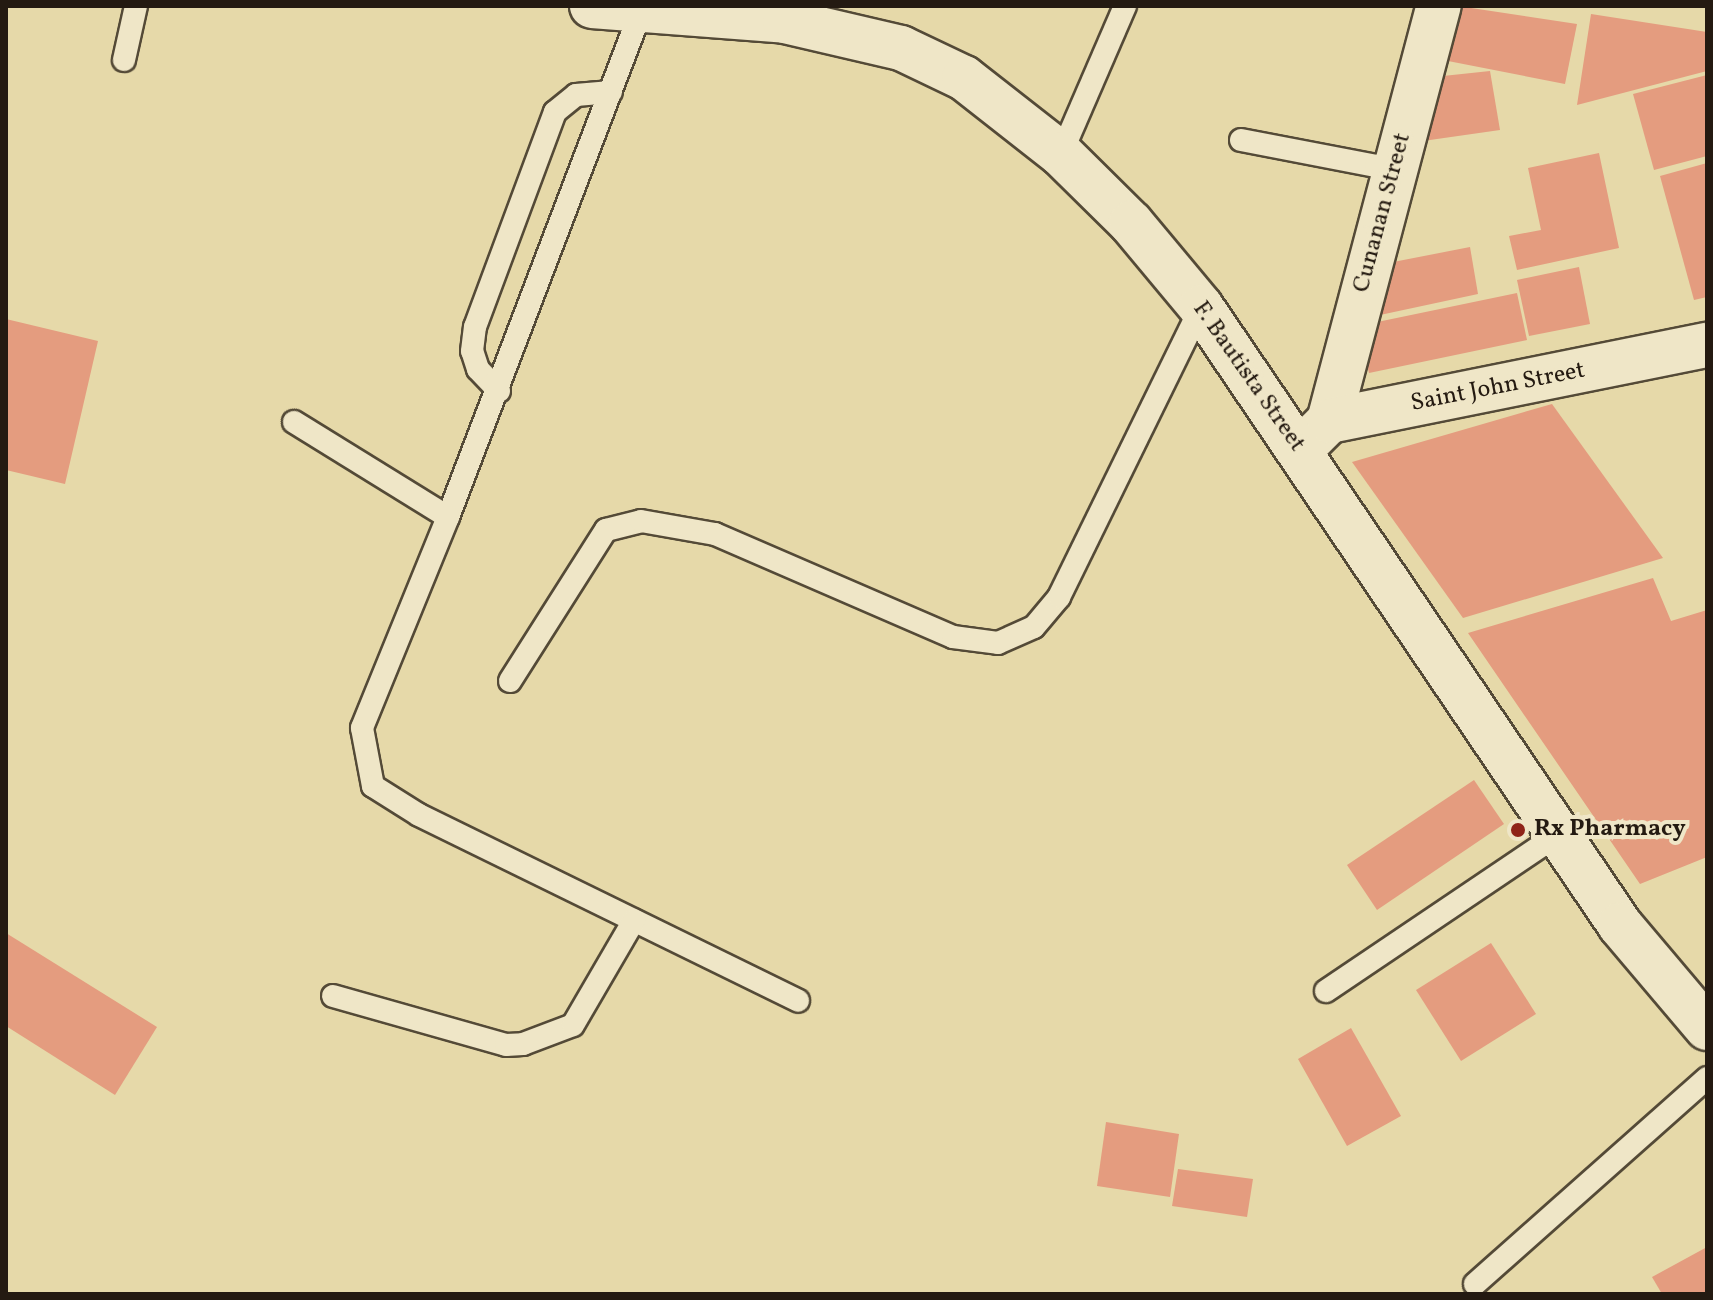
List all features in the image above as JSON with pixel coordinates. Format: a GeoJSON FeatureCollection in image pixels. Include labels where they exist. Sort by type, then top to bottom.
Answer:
{"type":"FeatureCollection","features":[{"type":"Feature","properties":{"kind":"main road","name":"F. Bautista Street"},"geometry":{"type":"LineString","coordinates":[[592,6],[641,11],[787,14],[901,48],[964,78],[1061,154],[1131,223],[1314,436],[1620,925],[1707,1028]]}},
{"type":"Feature","properties":{"kind":"main road","name":"Cunanan Street"},"geometry":{"type":"LineString","coordinates":[[1314,436],[1439,6]]}},
{"type":"Feature","properties":{"kind":"main road","name":"Saint John Street"},"geometry":{"type":"LineString","coordinates":[[1314,436],[1707,345]]}},
{"type":"Feature","properties":{"kind":"lane"},"geometry":{"type":"LineString","coordinates":[[124,60],[136,6]]}},
{"type":"Feature","properties":{"kind":"lane"},"geometry":{"type":"LineString","coordinates":[[1061,154],[1125,6]]}},
{"type":"Feature","properties":{"kind":"lane"},"geometry":{"type":"LineString","coordinates":[[641,11],[499,391],[362,728],[373,786],[419,815],[798,1001]]}},
{"type":"Feature","properties":{"kind":"lane"},"geometry":{"type":"LineString","coordinates":[[499,391],[478,369],[472,351],[475,327],[555,112],[576,95],[611,92]]}},
{"type":"Feature","properties":{"kind":"lane"},"geometry":{"type":"LineString","coordinates":[[1241,140],[1376,166],[1395,164]]}},
{"type":"Feature","properties":{"kind":"lane"},"geometry":{"type":"LineString","coordinates":[[510,681],[606,530],[641,521],[715,534],[953,637],[998,643],[1034,627],[1059,597],[1201,307]]}},
{"type":"Feature","properties":{"kind":"lane"},"geometry":{"type":"LineString","coordinates":[[294,422],[448,517]]}},
{"type":"Feature","properties":{"kind":"lane"},"geometry":{"type":"LineString","coordinates":[[1326,991],[1560,833]]}},
{"type":"Feature","properties":{"kind":"lane"},"geometry":{"type":"LineString","coordinates":[[333,996],[506,1045],[544,1039],[573,1025],[634,920]]}},
{"type":"Feature","properties":{"kind":"lane"},"geometry":{"type":"LineString","coordinates":[[1475,1284],[1707,1078]]}},
{"type":"Feature","properties":{"kind":"building"},"geometry":{"type":"Polygon","coordinates":[[[1458,6],[1577,24],[1565,84],[1448,61],[1458,6]]]}},
{"type":"Feature","properties":{"kind":"building"},"geometry":{"type":"Polygon","coordinates":[[[1591,14],[1707,32],[1707,71],[1577,105],[1591,14]]]}},
{"type":"Feature","properties":{"kind":"building"},"geometry":{"type":"Polygon","coordinates":[[[1490,71],[1500,130],[1423,141],[1443,76],[1490,71]]]}},
{"type":"Feature","properties":{"kind":"building"},"geometry":{"type":"Polygon","coordinates":[[[1707,75],[1707,156],[1654,170],[1633,94],[1707,75]]]}},
{"type":"Feature","properties":{"kind":"building"},"geometry":{"type":"Polygon","coordinates":[[[1599,153],[1619,248],[1517,270],[1509,236],[1541,230],[1528,168],[1599,153]]]}},
{"type":"Feature","properties":{"kind":"building"},"geometry":{"type":"Polygon","coordinates":[[[1707,163],[1707,297],[1694,300],[1660,176],[1707,163]]]}},
{"type":"Feature","properties":{"kind":"building"},"geometry":{"type":"Polygon","coordinates":[[[1470,247],[1478,294],[1366,318],[1383,264],[1470,247]]]}},
{"type":"Feature","properties":{"kind":"building"},"geometry":{"type":"Polygon","coordinates":[[[1579,267],[1590,324],[1529,336],[1517,280],[1579,267]]]}},
{"type":"Feature","properties":{"kind":"building"},"geometry":{"type":"Polygon","coordinates":[[[1517,293],[1527,340],[1369,373],[1358,326],[1517,293]]]}},
{"type":"Feature","properties":{"kind":"building"},"geometry":{"type":"Polygon","coordinates":[[[6,319],[98,341],[65,484],[6,470],[6,319]]]}},
{"type":"Feature","properties":{"kind":"building"},"geometry":{"type":"Polygon","coordinates":[[[1552,404],[1663,558],[1463,618],[1352,462],[1552,404]]]}},
{"type":"Feature","properties":{"kind":"building"},"geometry":{"type":"Polygon","coordinates":[[[1653,578],[1671,621],[1707,610],[1707,857],[1640,884],[1468,633],[1653,578]]]}},
{"type":"Feature","properties":{"kind":"building"},"geometry":{"type":"Polygon","coordinates":[[[1474,780],[1504,824],[1377,910],[1347,865],[1474,780]]]}},
{"type":"Feature","properties":{"kind":"building"},"geometry":{"type":"Polygon","coordinates":[[[6,933],[157,1027],[115,1095],[6,1026],[6,933]]]}},
{"type":"Feature","properties":{"kind":"building"},"geometry":{"type":"Polygon","coordinates":[[[1491,943],[1536,1014],[1461,1061],[1416,990],[1491,943]]]}},
{"type":"Feature","properties":{"kind":"building"},"geometry":{"type":"Polygon","coordinates":[[[1351,1028],[1401,1116],[1347,1146],[1298,1059],[1351,1028]]]}},
{"type":"Feature","properties":{"kind":"building"},"geometry":{"type":"Polygon","coordinates":[[[1106,1122],[1179,1134],[1170,1197],[1097,1186],[1106,1122]]]}},
{"type":"Feature","properties":{"kind":"building"},"geometry":{"type":"Polygon","coordinates":[[[1178,1169],[1253,1179],[1247,1217],[1172,1206],[1178,1169]]]}},
{"type":"Feature","properties":{"kind":"building"},"geometry":{"type":"Polygon","coordinates":[[[1707,1247],[1707,1294],[1662,1294],[1652,1277],[1707,1247]]]}},
{"type":"Feature","properties":{"kind":"place","name":"Rx Pharmacy"},"geometry":{"type":"Point","coordinates":[1518,830]}}]}
